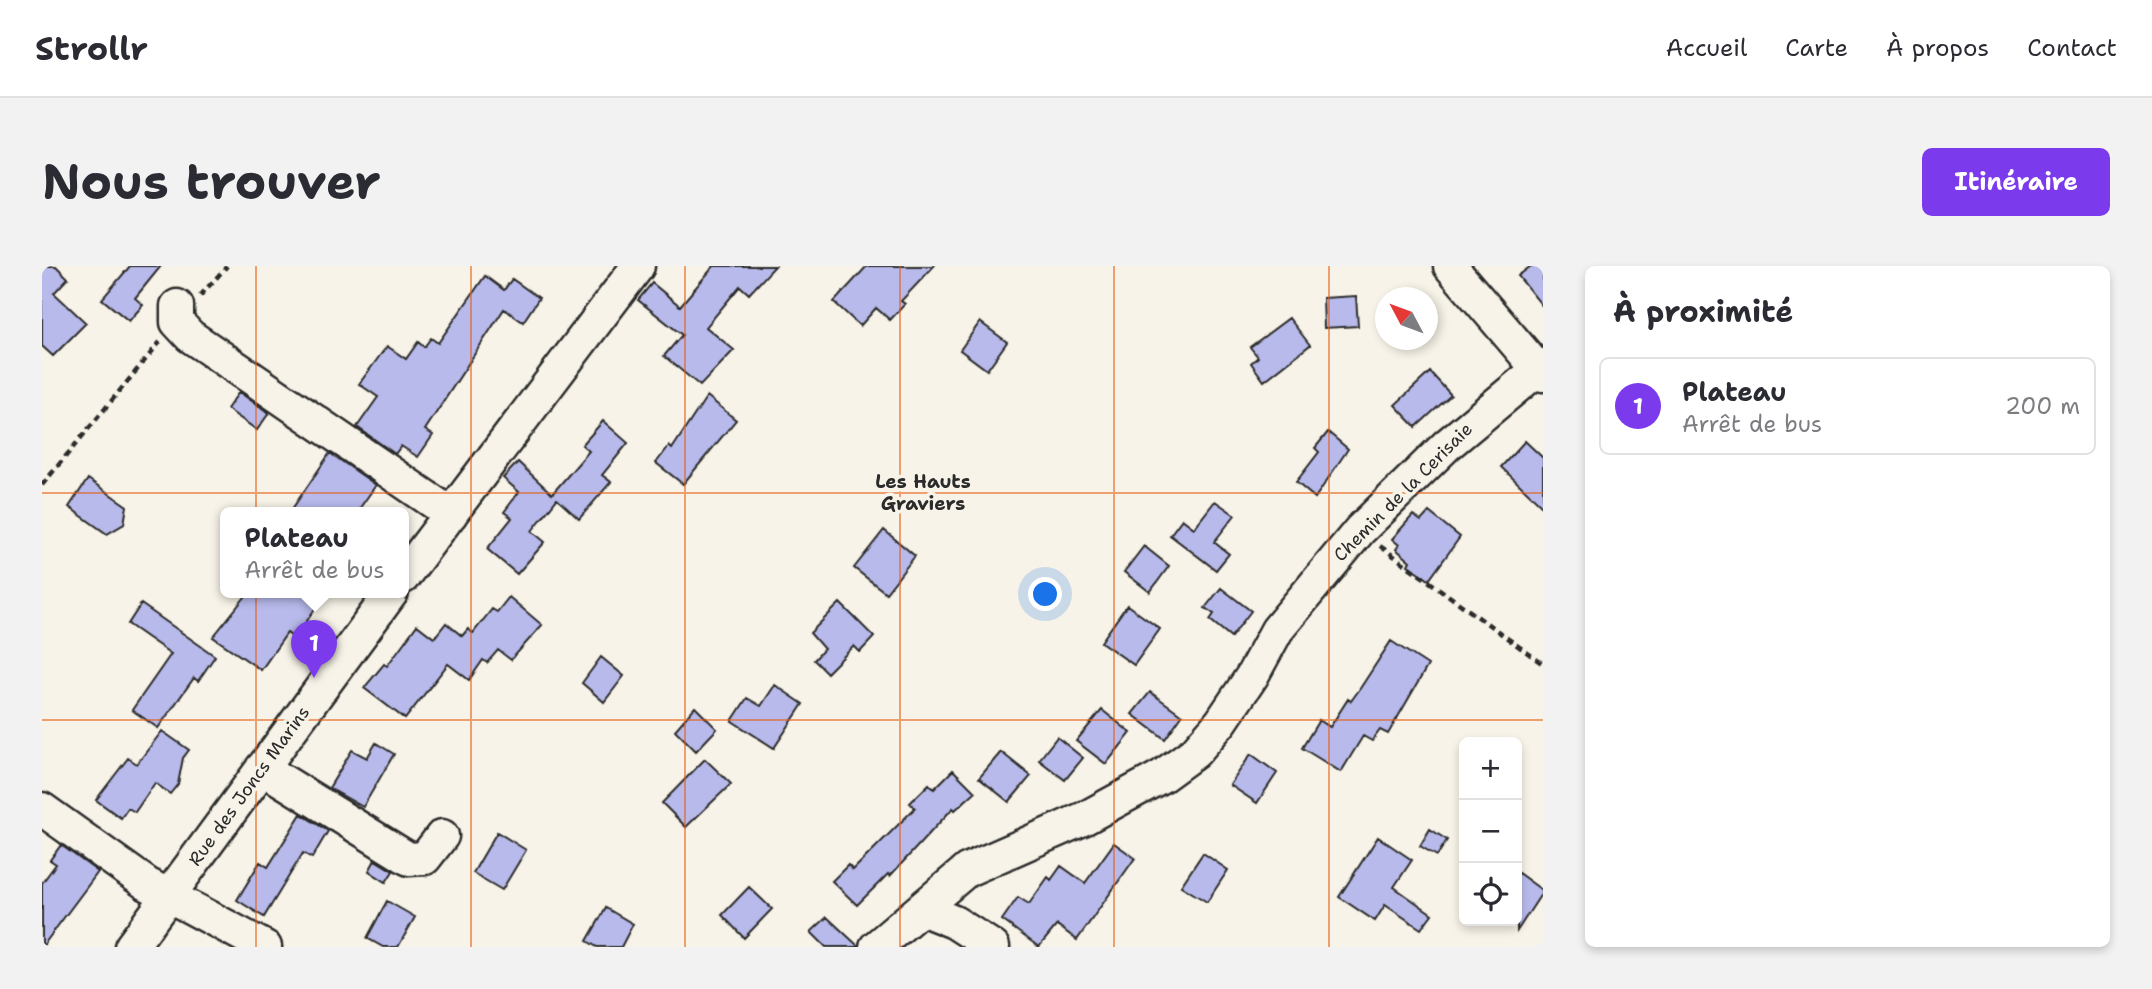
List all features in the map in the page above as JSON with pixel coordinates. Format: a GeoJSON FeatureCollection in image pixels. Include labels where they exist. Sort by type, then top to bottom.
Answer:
{"type":"FeatureCollection","features":[{"type":"Feature","properties":{"kind":"street"},"geometry":{"type":"LineString","coordinates":[[409,569],[638,266]]}},
{"type":"Feature","properties":{"kind":"street"},"geometry":{"type":"LineString","coordinates":[[1450,266],[1541,370]]}},
{"type":"Feature","properties":{"kind":"street"},"geometry":{"type":"LineString","coordinates":[[177,314],[190,337],[451,514]]}},
{"type":"Feature","properties":{"kind":"street","name":"Chemin de la Cerisaie"},"geometry":{"type":"LineString","coordinates":[[876,947],[967,870],[1085,818],[1162,776],[1195,752],[1221,722],[1252,677],[1277,630],[1360,530],[1447,445],[1541,370]]}},
{"type":"Feature","properties":{"kind":"street","name":"Rue des Joncs Marins"},"geometry":{"type":"LineString","coordinates":[[131,947],[388,598]]}},
{"type":"Feature","properties":{"kind":"street"},"geometry":{"type":"LineString","coordinates":[[262,768],[409,859],[425,858],[442,836]]}},
{"type":"Feature","properties":{"kind":"street"},"geometry":{"type":"LineString","coordinates":[[42,809],[169,896],[265,947]]}},
{"type":"Feature","properties":{"kind":"street"},"geometry":{"type":"LineString","coordinates":[[923,909],[954,922],[993,947]]}},
{"type":"Feature","properties":{"kind":"path"},"geometry":{"type":"LineString","coordinates":[[42,485],[177,314],[228,266]]}},
{"type":"Feature","properties":{"kind":"path"},"geometry":{"type":"LineString","coordinates":[[1360,530],[1543,664]]}},
{"type":"Feature","properties":{"kind":"building"},"geometry":{"type":"Polygon","coordinates":[[[42,266],[56,266],[68,278],[54,293],[86,323],[53,356],[42,346],[42,266]]]}},
{"type":"Feature","properties":{"kind":"building"},"geometry":{"type":"Polygon","coordinates":[[[130,266],[161,266],[135,298],[143,305],[129,321],[102,299],[130,266]]]}},
{"type":"Feature","properties":{"kind":"building"},"geometry":{"type":"Polygon","coordinates":[[[714,266],[775,266],[749,294],[740,286],[706,327],[734,350],[700,386],[664,356],[682,335],[638,300],[652,283],[680,306],[714,266]]]}},
{"type":"Feature","properties":{"kind":"building"},"geometry":{"type":"Polygon","coordinates":[[[867,266],[934,266],[901,301],[905,304],[890,320],[876,308],[860,326],[834,302],[867,266]]]}},
{"type":"Feature","properties":{"kind":"building"},"geometry":{"type":"Polygon","coordinates":[[[1531,266],[1543,266],[1543,307],[1518,276],[1531,266]]]}},
{"type":"Feature","properties":{"kind":"building"},"geometry":{"type":"Polygon","coordinates":[[[485,276],[504,290],[512,279],[539,298],[523,322],[504,309],[425,430],[433,435],[418,457],[401,446],[395,454],[357,427],[378,397],[359,384],[387,346],[406,359],[418,342],[424,347],[431,338],[438,343],[485,276]]]}},
{"type":"Feature","properties":{"kind":"building"},"geometry":{"type":"Polygon","coordinates":[[[1356,296],[1358,326],[1324,328],[1323,298],[1356,296]]]}},
{"type":"Feature","properties":{"kind":"building"},"geometry":{"type":"Polygon","coordinates":[[[1289,318],[1310,345],[1264,381],[1251,363],[1258,357],[1250,347],[1289,318]]]}},
{"type":"Feature","properties":{"kind":"building"},"geometry":{"type":"Polygon","coordinates":[[[980,322],[1007,342],[987,370],[960,350],[980,322]]]}},
{"type":"Feature","properties":{"kind":"building"},"geometry":{"type":"Polygon","coordinates":[[[1430,372],[1451,395],[1416,427],[1395,405],[1430,372]]]}},
{"type":"Feature","properties":{"kind":"building"},"geometry":{"type":"Polygon","coordinates":[[[239,392],[269,413],[257,430],[227,409],[239,392]]]}},
{"type":"Feature","properties":{"kind":"building"},"geometry":{"type":"Polygon","coordinates":[[[707,396],[736,420],[683,484],[656,463],[669,446],[672,449],[707,396]]]}},
{"type":"Feature","properties":{"kind":"building"},"geometry":{"type":"Polygon","coordinates":[[[603,421],[628,443],[602,475],[611,482],[579,519],[557,499],[532,531],[545,542],[517,574],[487,549],[512,518],[504,512],[519,492],[503,478],[518,462],[552,494],[589,451],[582,445],[603,421]]]}},
{"type":"Feature","properties":{"kind":"building"},"geometry":{"type":"Polygon","coordinates":[[[1328,432],[1348,449],[1315,498],[1296,482],[1319,452],[1315,448],[1328,432]]]}},
{"type":"Feature","properties":{"kind":"building"},"geometry":{"type":"Polygon","coordinates":[[[1525,441],[1543,458],[1543,507],[1501,467],[1525,441]]]}},
{"type":"Feature","properties":{"kind":"building"},"geometry":{"type":"Polygon","coordinates":[[[330,453],[376,485],[361,507],[293,507],[330,453]]]}},
{"type":"Feature","properties":{"kind":"building"},"geometry":{"type":"Polygon","coordinates":[[[88,479],[127,506],[124,524],[107,534],[69,507],[88,479]]]}},
{"type":"Feature","properties":{"kind":"building"},"geometry":{"type":"Polygon","coordinates":[[[1215,501],[1235,515],[1214,542],[1229,554],[1216,570],[1170,535],[1182,519],[1194,528],[1215,501]]]}},
{"type":"Feature","properties":{"kind":"building"},"geometry":{"type":"Polygon","coordinates":[[[1429,512],[1460,537],[1429,580],[1408,565],[1410,561],[1396,549],[1399,545],[1392,539],[1413,515],[1421,521],[1429,512]]]}},
{"type":"Feature","properties":{"kind":"building"},"geometry":{"type":"Polygon","coordinates":[[[884,530],[915,556],[886,593],[854,568],[884,530]]]}},
{"type":"Feature","properties":{"kind":"building"},"geometry":{"type":"Polygon","coordinates":[[[1144,546],[1169,566],[1150,592],[1124,572],[1144,546]]]}},
{"type":"Feature","properties":{"kind":"building"},"geometry":{"type":"Polygon","coordinates":[[[1221,588],[1251,611],[1231,637],[1210,620],[1214,614],[1205,608],[1221,588]]]}},
{"type":"Feature","properties":{"kind":"building"},"geometry":{"type":"Polygon","coordinates":[[[509,597],[542,625],[511,660],[498,650],[487,663],[483,660],[469,680],[448,664],[405,719],[364,688],[384,664],[387,666],[417,625],[434,638],[446,623],[462,636],[468,629],[473,633],[492,609],[497,612],[509,597]]]}},
{"type":"Feature","properties":{"kind":"building"},"geometry":{"type":"Polygon","coordinates":[[[244,598],[322,598],[295,639],[287,633],[261,670],[213,637],[244,598]]]}},
{"type":"Feature","properties":{"kind":"building"},"geometry":{"type":"Polygon","coordinates":[[[840,603],[874,637],[860,652],[854,646],[827,673],[814,660],[824,649],[810,633],[840,603]]]}},
{"type":"Feature","properties":{"kind":"building"},"geometry":{"type":"Polygon","coordinates":[[[141,604],[215,656],[198,681],[194,678],[158,728],[132,710],[171,654],[128,624],[141,604]]]}},
{"type":"Feature","properties":{"kind":"building"},"geometry":{"type":"Polygon","coordinates":[[[1127,605],[1160,629],[1134,665],[1101,642],[1127,605]]]}},
{"type":"Feature","properties":{"kind":"building"},"geometry":{"type":"Polygon","coordinates":[[[1391,641],[1428,665],[1388,734],[1380,730],[1372,741],[1363,736],[1341,772],[1302,748],[1319,720],[1330,727],[1348,699],[1351,701],[1359,690],[1391,641]]]}},
{"type":"Feature","properties":{"kind":"building"},"geometry":{"type":"Polygon","coordinates":[[[601,657],[624,676],[604,702],[582,683],[601,657]]]}},
{"type":"Feature","properties":{"kind":"building"},"geometry":{"type":"Polygon","coordinates":[[[775,685],[803,704],[774,748],[732,721],[747,698],[761,706],[775,685]]]}},
{"type":"Feature","properties":{"kind":"building"},"geometry":{"type":"Polygon","coordinates":[[[1150,692],[1182,715],[1165,739],[1132,714],[1150,692]]]}},
{"type":"Feature","properties":{"kind":"building"},"geometry":{"type":"Polygon","coordinates":[[[695,707],[717,729],[696,751],[675,730],[695,707]]]}},
{"type":"Feature","properties":{"kind":"building"},"geometry":{"type":"Polygon","coordinates":[[[1102,710],[1131,733],[1106,764],[1076,741],[1102,710]]]}},
{"type":"Feature","properties":{"kind":"building"},"geometry":{"type":"Polygon","coordinates":[[[162,731],[189,750],[183,758],[178,784],[170,794],[155,783],[135,812],[128,808],[121,818],[96,800],[128,758],[137,764],[162,731]]]}},
{"type":"Feature","properties":{"kind":"building"},"geometry":{"type":"Polygon","coordinates":[[[1057,737],[1083,758],[1065,780],[1039,760],[1057,737]]]}},
{"type":"Feature","properties":{"kind":"building"},"geometry":{"type":"Polygon","coordinates":[[[376,743],[394,754],[363,807],[329,788],[352,750],[367,758],[376,743]]]}},
{"type":"Feature","properties":{"kind":"building"},"geometry":{"type":"Polygon","coordinates":[[[1001,752],[1031,776],[1009,802],[979,778],[1001,752]]]}},
{"type":"Feature","properties":{"kind":"building"},"geometry":{"type":"Polygon","coordinates":[[[1251,754],[1277,773],[1257,803],[1230,785],[1251,754]]]}},
{"type":"Feature","properties":{"kind":"building"},"geometry":{"type":"Polygon","coordinates":[[[705,759],[731,784],[686,827],[662,803],[705,759]]]}},
{"type":"Feature","properties":{"kind":"building"},"geometry":{"type":"Polygon","coordinates":[[[953,770],[975,792],[955,810],[953,808],[890,876],[888,874],[857,905],[832,881],[848,865],[853,870],[915,808],[910,803],[929,784],[934,789],[953,770]]]}},
{"type":"Feature","properties":{"kind":"building"},"geometry":{"type":"Polygon","coordinates":[[[301,814],[328,831],[312,858],[303,853],[264,917],[237,900],[260,862],[268,867],[301,814]]]}},
{"type":"Feature","properties":{"kind":"building"},"geometry":{"type":"Polygon","coordinates":[[[1430,829],[1447,840],[1437,856],[1420,846],[1430,829]]]}},
{"type":"Feature","properties":{"kind":"building"},"geometry":{"type":"Polygon","coordinates":[[[497,832],[526,850],[502,890],[473,873],[497,832]]]}},
{"type":"Feature","properties":{"kind":"building"},"geometry":{"type":"Polygon","coordinates":[[[1378,837],[1412,860],[1394,887],[1432,914],[1421,929],[1385,905],[1375,921],[1339,897],[1378,837]]]}},
{"type":"Feature","properties":{"kind":"building"},"geometry":{"type":"Polygon","coordinates":[[[1114,843],[1135,858],[1077,940],[1057,925],[1039,947],[1002,920],[1018,897],[1029,904],[1048,877],[1051,880],[1061,866],[1085,883],[1114,843]]]}},
{"type":"Feature","properties":{"kind":"building"},"geometry":{"type":"Polygon","coordinates":[[[61,845],[98,872],[42,947],[42,883],[56,864],[50,860],[61,845]]]}},
{"type":"Feature","properties":{"kind":"building"},"geometry":{"type":"Polygon","coordinates":[[[1203,853],[1228,870],[1207,902],[1181,886],[1203,853]]]}},
{"type":"Feature","properties":{"kind":"building"},"geometry":{"type":"Polygon","coordinates":[[[375,860],[393,871],[386,882],[369,871],[375,860]]]}},
{"type":"Feature","properties":{"kind":"building"},"geometry":{"type":"Polygon","coordinates":[[[1522,876],[1543,891],[1522,923],[1522,876]]]}},
{"type":"Feature","properties":{"kind":"building"},"geometry":{"type":"Polygon","coordinates":[[[749,887],[772,909],[744,938],[722,915],[749,887]]]}},
{"type":"Feature","properties":{"kind":"building"},"geometry":{"type":"Polygon","coordinates":[[[387,901],[415,917],[398,947],[383,947],[367,938],[387,901]]]}},
{"type":"Feature","properties":{"kind":"building"},"geometry":{"type":"Polygon","coordinates":[[[606,908],[633,924],[621,947],[597,947],[587,941],[606,908]]]}},
{"type":"Feature","properties":{"kind":"building"},"geometry":{"type":"Polygon","coordinates":[[[827,917],[858,947],[826,947],[811,932],[827,917]]]}},
{"type":"Feature","properties":{"kind":"place","name":"Plateau"},"geometry":{"type":"Point","coordinates":[314,678]}},
{"type":"Feature","properties":{"kind":"district","name":"Les Hauts Graviers"},"geometry":{"type":"Point","coordinates":[923,492]}}]}
